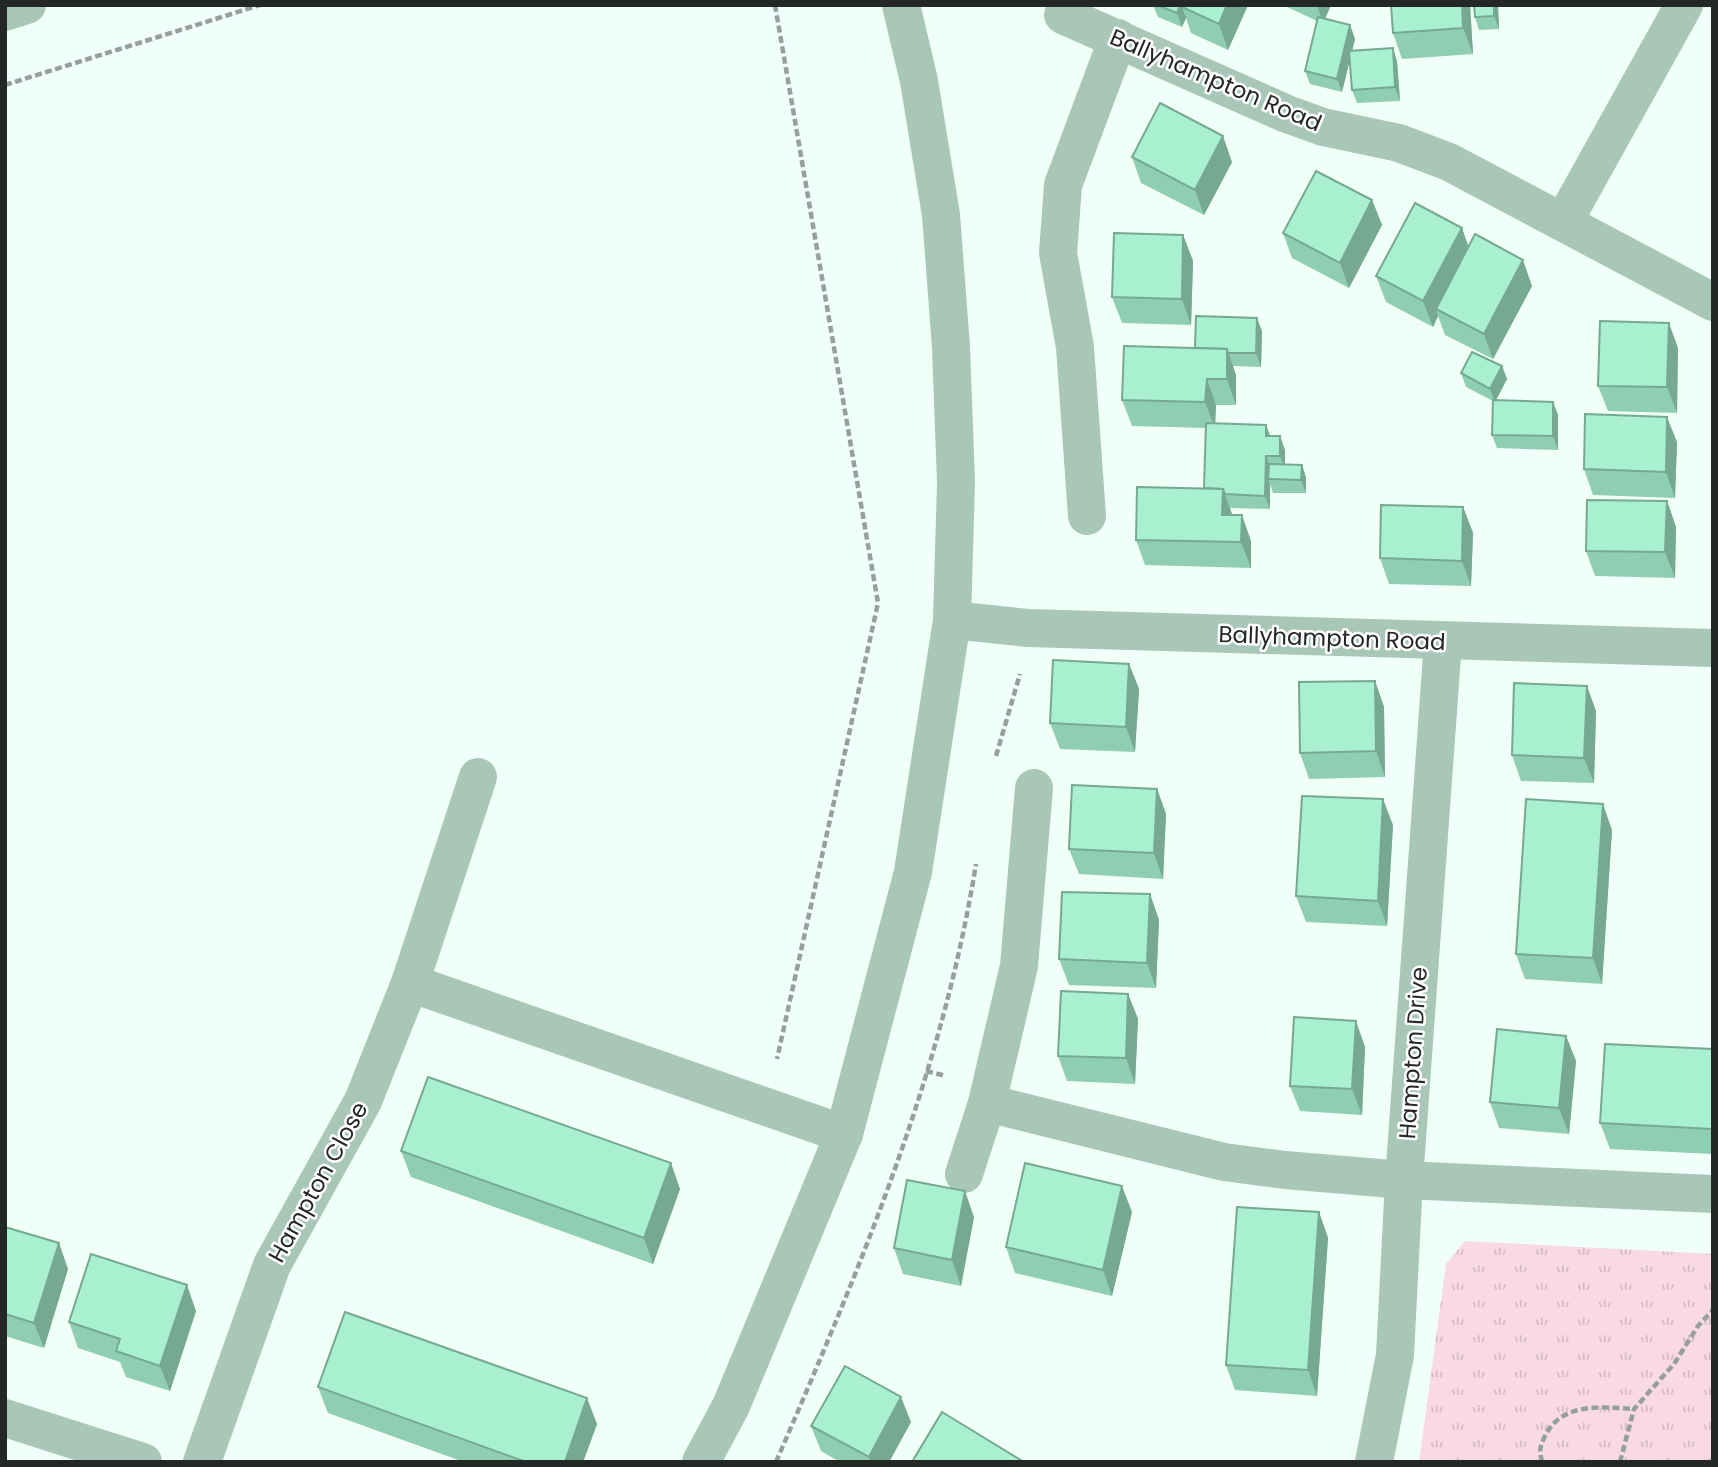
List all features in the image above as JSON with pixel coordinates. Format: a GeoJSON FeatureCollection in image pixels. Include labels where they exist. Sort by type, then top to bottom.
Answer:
{"type":"FeatureCollection","features":[{"type":"Feature","properties":{"kind":"street"},"geometry":{"type":"LineString","coordinates":[[5,12],[26,5]]}},
{"type":"Feature","properties":{"kind":"street"},"geometry":{"type":"LineString","coordinates":[[702,1461],[731,1406],[844,1134],[913,872],[952,620],[955,469],[951,347],[941,215],[919,80],[901,5]]}},
{"type":"Feature","properties":{"kind":"street"},"geometry":{"type":"LineString","coordinates":[[1564,221],[1684,5]]}},
{"type":"Feature","properties":{"kind":"street","name":"Ballyhampton Road"},"geometry":{"type":"LineString","coordinates":[[1063,15],[1287,114],[1323,127],[1399,143],[1449,162],[1713,302]]}},
{"type":"Feature","properties":{"kind":"street"},"geometry":{"type":"LineString","coordinates":[[1087,516],[1075,347],[1058,253],[1063,185],[1118,38]]}},
{"type":"Feature","properties":{"kind":"street","name":"Ballyhampton Road"},"geometry":{"type":"LineString","coordinates":[[952,620],[1028,628],[1713,648]]}},
{"type":"Feature","properties":{"kind":"street","name":"Hampton Drive"},"geometry":{"type":"LineString","coordinates":[[1374,1462],[1395,1355],[1404,1180],[1443,642]]}},
{"type":"Feature","properties":{"kind":"street","name":"Hampton Close"},"geometry":{"type":"LineString","coordinates":[[202,1462],[272,1265],[293,1224],[350,1130],[410,983],[478,777]]}},
{"type":"Feature","properties":{"kind":"street"},"geometry":{"type":"LineString","coordinates":[[964,1174],[987,1103],[1023,940],[1034,788]]}},
{"type":"Feature","properties":{"kind":"street"},"geometry":{"type":"LineString","coordinates":[[410,983],[844,1134]]}},
{"type":"Feature","properties":{"kind":"street"},"geometry":{"type":"LineString","coordinates":[[987,1103],[1224,1161],[1404,1180],[1713,1194]]}},
{"type":"Feature","properties":{"kind":"street"},"geometry":{"type":"LineString","coordinates":[[5,1418],[143,1462]]}},
{"type":"Feature","properties":{"kind":"path"},"geometry":{"type":"LineString","coordinates":[[5,85],[260,5]]}},
{"type":"Feature","properties":{"kind":"path"},"geometry":{"type":"LineString","coordinates":[[767,1107],[878,603],[775,5]]}},
{"type":"Feature","properties":{"kind":"path"},"geometry":{"type":"LineString","coordinates":[[994,760],[1019,681],[1028,628]]}},
{"type":"Feature","properties":{"kind":"path"},"geometry":{"type":"LineString","coordinates":[[776,1462],[868,1249],[912,1120],[963,945],[978,852]]}},
{"type":"Feature","properties":{"kind":"path"},"geometry":{"type":"LineString","coordinates":[[1620,1462],[1633,1409],[1674,1364],[1698,1326],[1713,1310]]}},
{"type":"Feature","properties":{"kind":"path"},"geometry":{"type":"LineString","coordinates":[[1542,1462],[1539,1449],[1552,1422],[1573,1409],[1633,1409]]}},
{"type":"Feature","properties":{"kind":"green space"},"geometry":{"type":"Polygon","coordinates":[[[1465,1241],[1713,1254],[1713,1462],[1419,1462],[1446,1264],[1465,1241]]]}},
{"type":"Feature","properties":{"kind":"building"},"geometry":{"type":"Polygon","coordinates":[[[1157,5],[1180,5],[1177,13],[1157,5]]]}},
{"type":"Feature","properties":{"kind":"building"},"geometry":{"type":"Polygon","coordinates":[[[1227,5],[1219,24],[1182,7],[1227,5]]]}},
{"type":"Feature","properties":{"kind":"building"},"geometry":{"type":"Polygon","coordinates":[[[1391,5],[1462,5],[1463,28],[1393,33],[1391,5]]]}},
{"type":"Feature","properties":{"kind":"building"},"geometry":{"type":"Polygon","coordinates":[[[1474,5],[1494,5],[1494,16],[1475,17],[1474,5]]]}},
{"type":"Feature","properties":{"kind":"building"},"geometry":{"type":"Polygon","coordinates":[[[1318,17],[1350,25],[1337,79],[1305,71],[1318,17]]]}},
{"type":"Feature","properties":{"kind":"building"},"geometry":{"type":"Polygon","coordinates":[[[1393,48],[1395,87],[1352,90],[1349,51],[1393,48]]]}},
{"type":"Feature","properties":{"kind":"building"},"geometry":{"type":"Polygon","coordinates":[[[1160,103],[1223,136],[1195,190],[1132,157],[1160,103]]]}},
{"type":"Feature","properties":{"kind":"building"},"geometry":{"type":"Polygon","coordinates":[[[1316,171],[1372,200],[1340,263],[1283,233],[1316,171]]]}},
{"type":"Feature","properties":{"kind":"building"},"geometry":{"type":"Polygon","coordinates":[[[1415,203],[1462,228],[1423,301],[1376,276],[1415,203]]]}},
{"type":"Feature","properties":{"kind":"building"},"geometry":{"type":"Polygon","coordinates":[[[1114,233],[1183,235],[1182,299],[1112,297],[1114,233]]]}},
{"type":"Feature","properties":{"kind":"building"},"geometry":{"type":"Polygon","coordinates":[[[1475,234],[1523,260],[1484,334],[1436,309],[1475,234]]]}},
{"type":"Feature","properties":{"kind":"building"},"geometry":{"type":"Polygon","coordinates":[[[1196,316],[1257,318],[1256,353],[1228,353],[1227,349],[1195,348],[1196,316]]]}},
{"type":"Feature","properties":{"kind":"building"},"geometry":{"type":"Polygon","coordinates":[[[1600,321],[1669,323],[1667,387],[1598,386],[1600,321]]]}},
{"type":"Feature","properties":{"kind":"building"},"geometry":{"type":"Polygon","coordinates":[[[1124,346],[1227,349],[1227,379],[1207,379],[1205,402],[1122,400],[1124,346]]]}},
{"type":"Feature","properties":{"kind":"building"},"geometry":{"type":"Polygon","coordinates":[[[1472,352],[1502,366],[1490,389],[1461,373],[1472,352]]]}},
{"type":"Feature","properties":{"kind":"building"},"geometry":{"type":"Polygon","coordinates":[[[1493,400],[1553,402],[1553,436],[1492,435],[1493,400]]]}},
{"type":"Feature","properties":{"kind":"building"},"geometry":{"type":"Polygon","coordinates":[[[1585,414],[1667,417],[1666,472],[1584,469],[1585,414]]]}},
{"type":"Feature","properties":{"kind":"building"},"geometry":{"type":"Polygon","coordinates":[[[1206,423],[1266,425],[1266,436],[1280,436],[1280,456],[1266,456],[1265,496],[1225,494],[1223,489],[1204,488],[1206,423]]]}},
{"type":"Feature","properties":{"kind":"building"},"geometry":{"type":"Polygon","coordinates":[[[1269,464],[1302,465],[1301,480],[1268,479],[1269,464]]]}},
{"type":"Feature","properties":{"kind":"building"},"geometry":{"type":"Polygon","coordinates":[[[1137,487],[1223,489],[1222,515],[1242,515],[1241,542],[1136,540],[1137,487]]]}},
{"type":"Feature","properties":{"kind":"building"},"geometry":{"type":"Polygon","coordinates":[[[1587,500],[1667,501],[1665,552],[1586,551],[1587,500]]]}},
{"type":"Feature","properties":{"kind":"building"},"geometry":{"type":"Polygon","coordinates":[[[1381,505],[1463,507],[1462,561],[1380,558],[1381,505]]]}},
{"type":"Feature","properties":{"kind":"building"},"geometry":{"type":"Polygon","coordinates":[[[1053,660],[1129,664],[1126,727],[1050,723],[1053,660]]]}},
{"type":"Feature","properties":{"kind":"building"},"geometry":{"type":"Polygon","coordinates":[[[1375,681],[1376,751],[1300,753],[1299,682],[1375,681]]]}},
{"type":"Feature","properties":{"kind":"building"},"geometry":{"type":"Polygon","coordinates":[[[1514,683],[1587,686],[1584,758],[1512,755],[1514,683]]]}},
{"type":"Feature","properties":{"kind":"building"},"geometry":{"type":"Polygon","coordinates":[[[1072,785],[1157,789],[1154,853],[1069,849],[1072,785]]]}},
{"type":"Feature","properties":{"kind":"building"},"geometry":{"type":"Polygon","coordinates":[[[1302,796],[1383,799],[1378,901],[1296,896],[1302,796]]]}},
{"type":"Feature","properties":{"kind":"building"},"geometry":{"type":"Polygon","coordinates":[[[1526,799],[1603,804],[1593,958],[1516,954],[1526,799]]]}},
{"type":"Feature","properties":{"kind":"building"},"geometry":{"type":"Polygon","coordinates":[[[1062,892],[1150,894],[1147,963],[1059,959],[1062,892]]]}},
{"type":"Feature","properties":{"kind":"building"},"geometry":{"type":"Polygon","coordinates":[[[1061,991],[1128,994],[1126,1058],[1058,1056],[1061,991]]]}},
{"type":"Feature","properties":{"kind":"building"},"geometry":{"type":"Polygon","coordinates":[[[1294,1017],[1356,1021],[1352,1089],[1290,1086],[1294,1017]]]}},
{"type":"Feature","properties":{"kind":"building"},"geometry":{"type":"Polygon","coordinates":[[[1497,1029],[1566,1036],[1559,1108],[1490,1102],[1497,1029]]]}},
{"type":"Feature","properties":{"kind":"building"},"geometry":{"type":"Polygon","coordinates":[[[1605,1044],[1713,1049],[1712,1129],[1600,1123],[1605,1044]]]}},
{"type":"Feature","properties":{"kind":"building"},"geometry":{"type":"Polygon","coordinates":[[[428,1077],[671,1163],[644,1238],[401,1151],[428,1077]]]}},
{"type":"Feature","properties":{"kind":"building"},"geometry":{"type":"Polygon","coordinates":[[[1025,1163],[1122,1186],[1103,1270],[1006,1247],[1025,1163]]]}},
{"type":"Feature","properties":{"kind":"building"},"geometry":{"type":"Polygon","coordinates":[[[907,1180],[965,1191],[952,1260],[894,1248],[907,1180]]]}},
{"type":"Feature","properties":{"kind":"building"},"geometry":{"type":"Polygon","coordinates":[[[1237,1207],[1319,1212],[1308,1370],[1226,1365],[1237,1207]]]}},
{"type":"Feature","properties":{"kind":"building"},"geometry":{"type":"Polygon","coordinates":[[[5,1227],[59,1243],[34,1323],[5,1314],[5,1227]]]}},
{"type":"Feature","properties":{"kind":"building"},"geometry":{"type":"Polygon","coordinates":[[[91,1254],[187,1285],[160,1366],[116,1351],[120,1339],[69,1322],[91,1254]]]}},
{"type":"Feature","properties":{"kind":"building"},"geometry":{"type":"Polygon","coordinates":[[[345,1312],[587,1398],[565,1462],[526,1462],[318,1387],[345,1312]]]}},
{"type":"Feature","properties":{"kind":"building"},"geometry":{"type":"Polygon","coordinates":[[[845,1366],[901,1397],[869,1457],[811,1426],[845,1366]]]}},
{"type":"Feature","properties":{"kind":"building"},"geometry":{"type":"Polygon","coordinates":[[[942,1412],[1024,1462],[912,1462],[942,1412]]]}}]}
